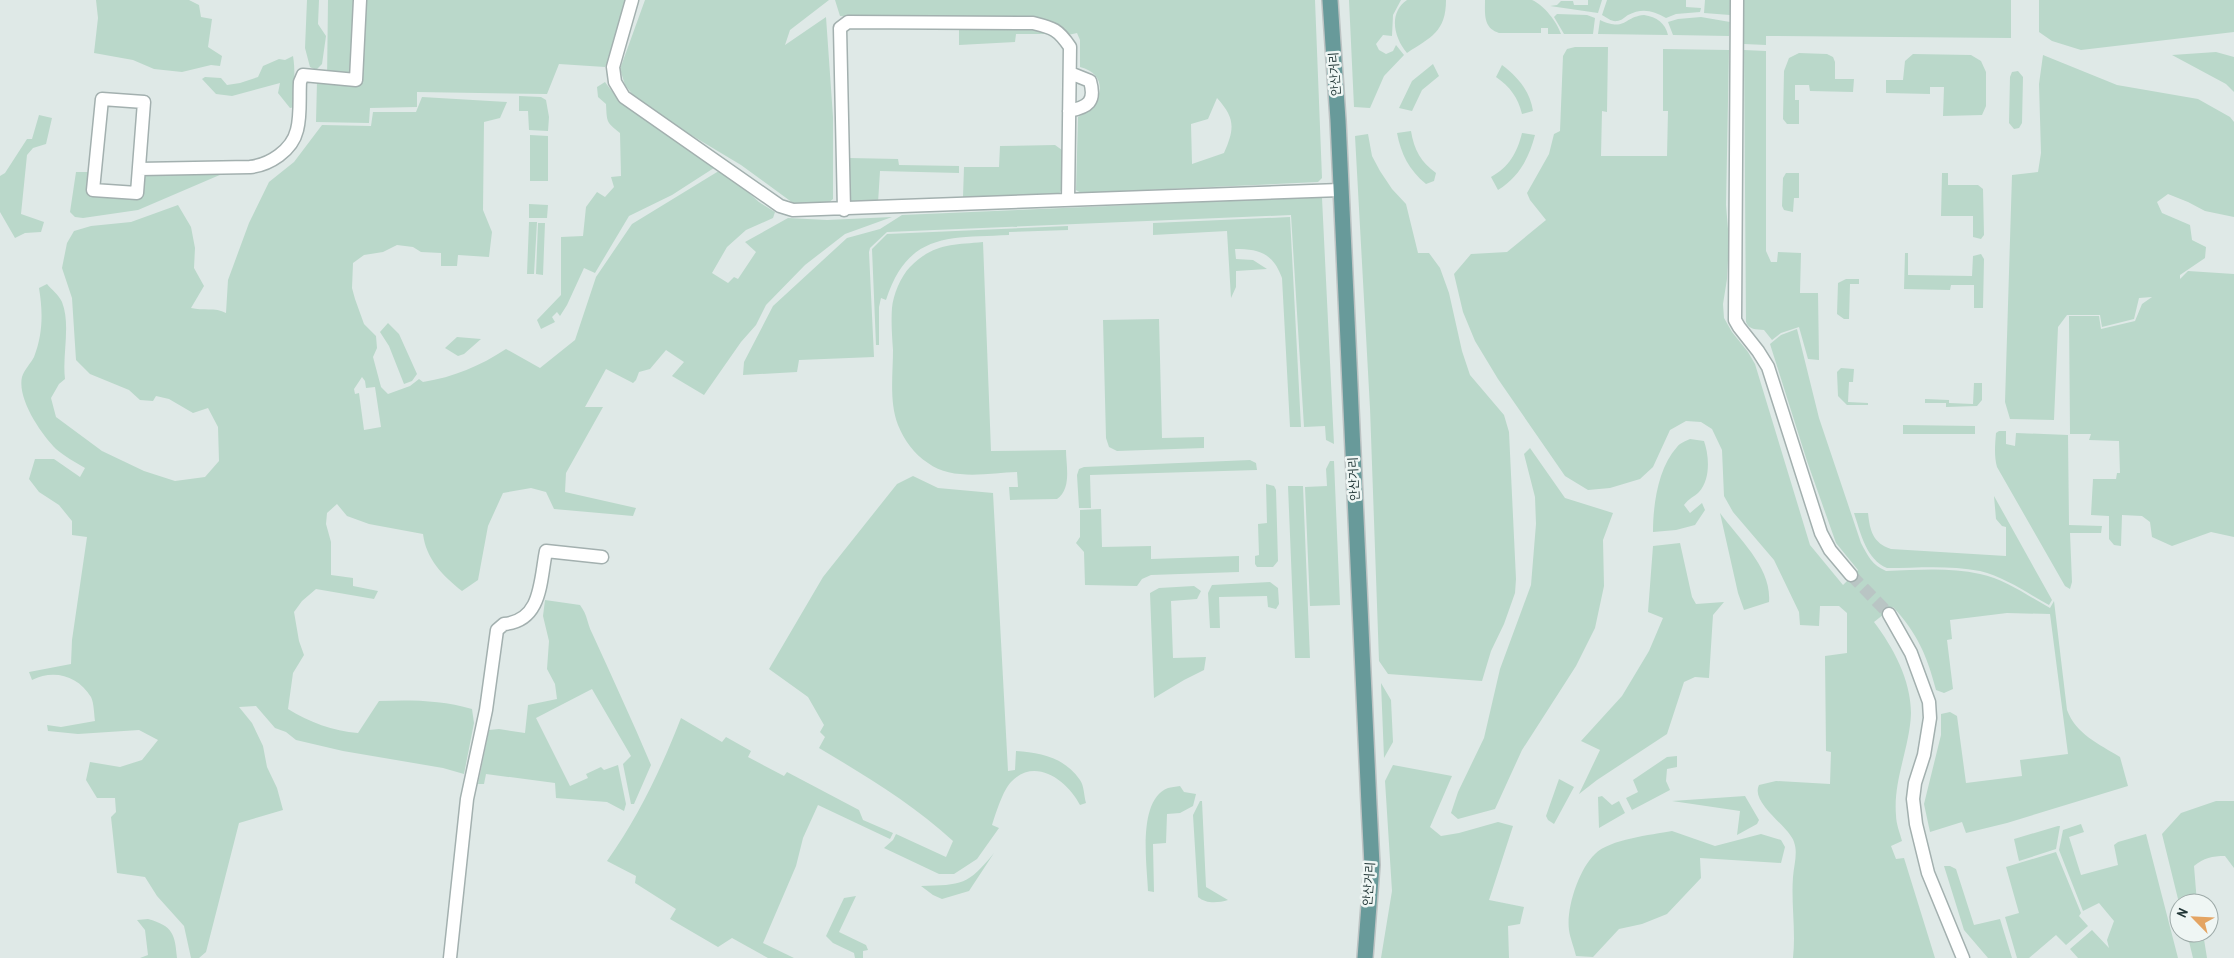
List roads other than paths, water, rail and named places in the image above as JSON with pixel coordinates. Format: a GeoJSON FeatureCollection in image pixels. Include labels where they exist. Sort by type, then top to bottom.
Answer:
{"type":"FeatureCollection","features":[{"type":"Feature","properties":{"kind":"main road","name":"안산거리"},"geometry":{"type":"LineString","coordinates":[[1330,0],[1338,120],[1371,857],[1365,958]]}},
{"type":"Feature","properties":{"kind":"street"},"geometry":{"type":"LineString","coordinates":[[139,169],[262,166],[278,156],[297,132],[300,82],[303,75],[356,80],[360,0]]}},
{"type":"Feature","properties":{"kind":"street"},"geometry":{"type":"LineString","coordinates":[[632,0],[614,67],[615,82],[624,97],[780,206],[792,210],[844,210],[1340,190]]}},
{"type":"Feature","properties":{"kind":"street"},"geometry":{"type":"LineString","coordinates":[[1737,0],[1735,320],[1768,367],[1821,533],[1830,550],[1851,575]]}},
{"type":"Feature","properties":{"kind":"street"},"geometry":{"type":"LineString","coordinates":[[844,210],[840,28],[848,22],[1033,23],[1053,28],[1060,32],[1070,46],[1068,200]]}},
{"type":"Feature","properties":{"kind":"street"},"geometry":{"type":"LineString","coordinates":[[1069,111],[1083,108],[1091,100],[1093,91],[1090,81],[1070,73]]}},
{"type":"Feature","properties":{"kind":"street"},"geometry":{"type":"LineString","coordinates":[[102,99],[144,102],[139,169],[137,193],[93,190],[102,99]]}},
{"type":"Feature","properties":{"kind":"street"},"geometry":{"type":"LineString","coordinates":[[450,958],[467,799],[486,710],[497,630],[504,624],[512,623],[528,616],[537,599],[546,551],[602,557]]}},
{"type":"Feature","properties":{"kind":"street"},"geometry":{"type":"LineString","coordinates":[[1889,614],[1912,653],[1929,702],[1930,718],[1924,755],[1915,783],[1913,800],[1916,824],[1928,873],[1963,958]]}},
{"type":"Feature","properties":{"kind":"tunnel"},"geometry":{"type":"LineString","coordinates":[[1851,575],[1889,614]]}}]}
